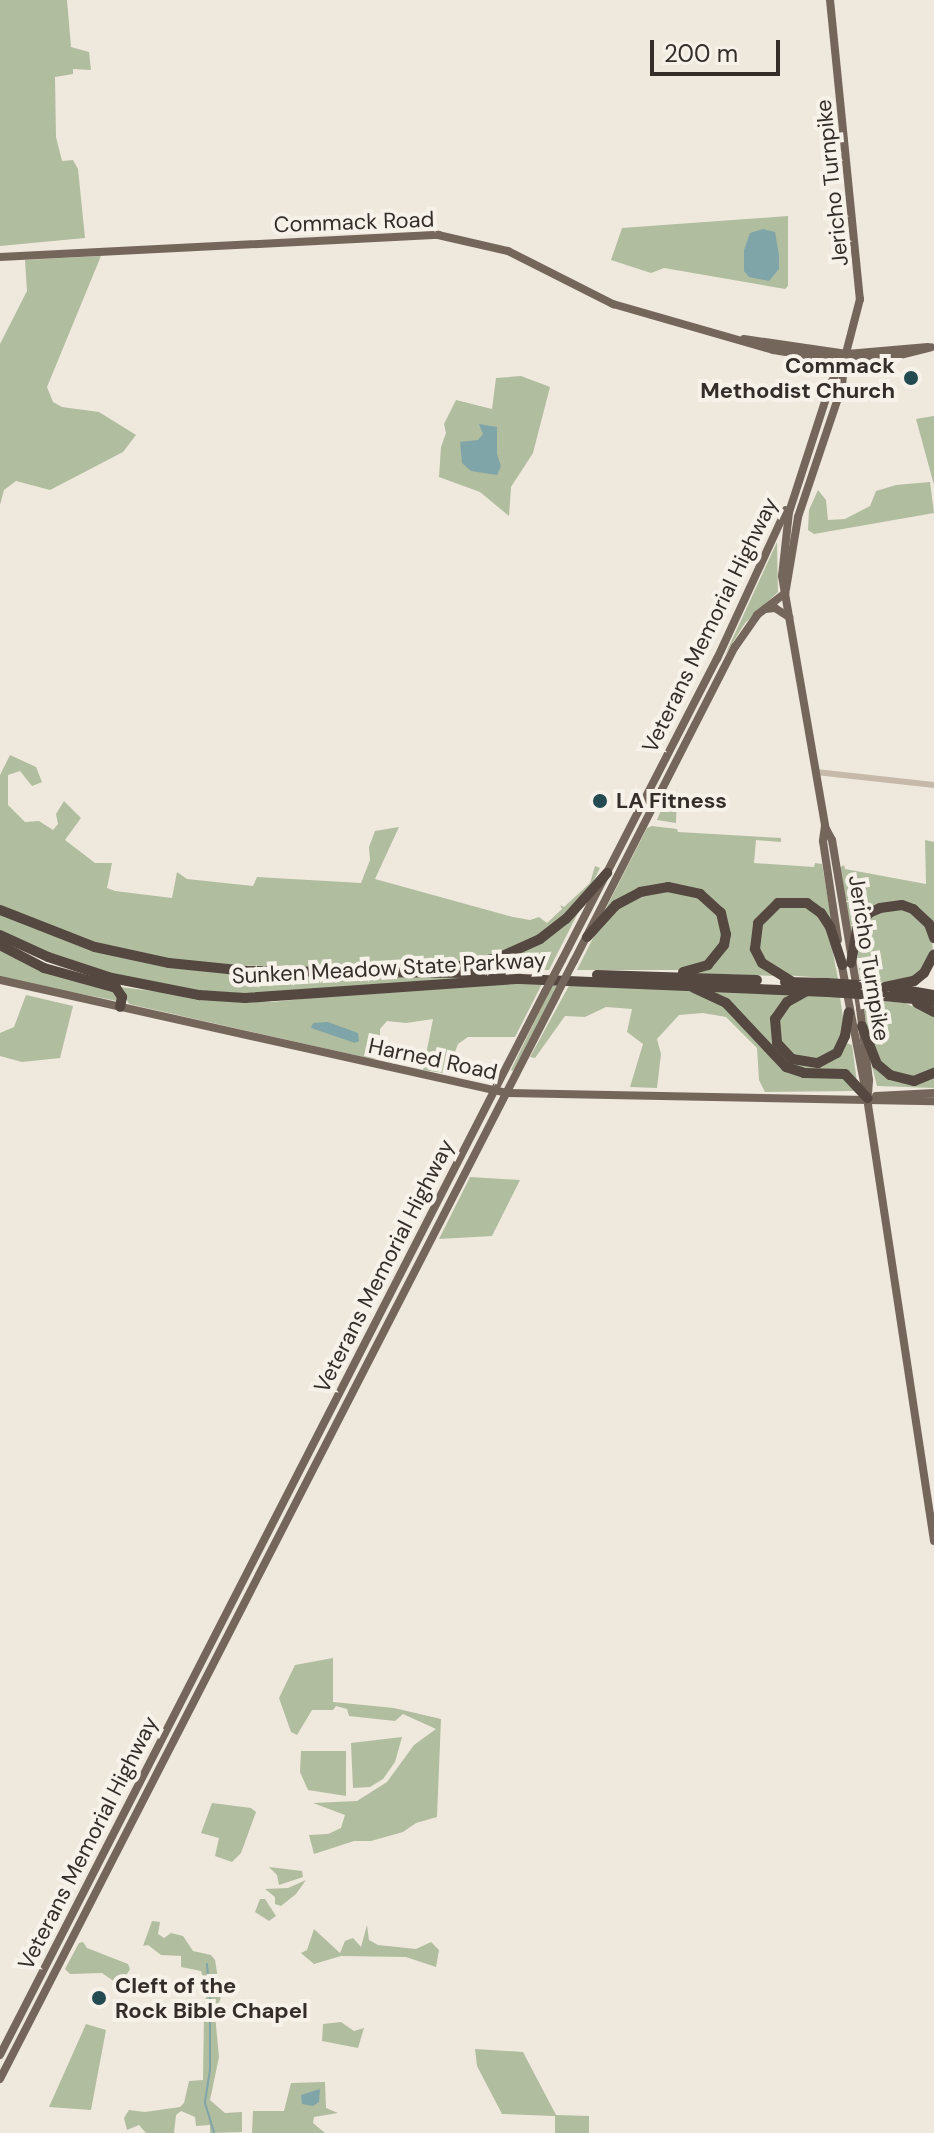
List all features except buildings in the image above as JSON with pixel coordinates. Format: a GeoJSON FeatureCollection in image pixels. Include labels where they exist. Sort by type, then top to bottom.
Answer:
{"type":"FeatureCollection","features":[{"type":"Feature","properties":{"kind":"highway"},"geometry":{"type":"LineString","coordinates":[[421,972],[498,958],[540,939],[566,919],[607,873]]}},
{"type":"Feature","properties":{"kind":"highway"},"geometry":{"type":"LineString","coordinates":[[587,937],[616,905],[649,889],[677,888],[709,899],[725,922],[726,934],[719,954],[701,969],[657,976]]}},
{"type":"Feature","properties":{"kind":"highway"},"geometry":{"type":"LineString","coordinates":[[792,982],[762,963],[755,949],[758,923],[778,903],[807,903],[821,913],[846,964]]}},
{"type":"Feature","properties":{"kind":"highway"},"geometry":{"type":"LineString","coordinates":[[846,964],[857,928],[869,913],[880,908],[902,905],[913,909],[929,924],[934,938]]}},
{"type":"Feature","properties":{"kind":"highway","name":"Sunken Meadow State Parkway"},"geometry":{"type":"LineString","coordinates":[[0,910],[95,947],[169,963],[248,971],[657,976],[792,982],[934,995]]}},
{"type":"Feature","properties":{"kind":"highway","name":"Sunken Meadow State Parkway"},"geometry":{"type":"LineString","coordinates":[[0,935],[91,972],[199,995],[298,997],[446,982],[520,979],[808,990],[828,987]]}},
{"type":"Feature","properties":{"kind":"highway"},"geometry":{"type":"LineString","coordinates":[[0,945],[44,968],[116,988],[122,997],[120,1007]]}},
{"type":"Feature","properties":{"kind":"highway"},"geometry":{"type":"LineString","coordinates":[[877,989],[914,981],[932,962],[934,954]]}},
{"type":"Feature","properties":{"kind":"highway"},"geometry":{"type":"LineString","coordinates":[[681,984],[710,993],[726,1003],[786,1067],[804,1073],[845,1074],[867,1098]]}},
{"type":"Feature","properties":{"kind":"highway","name":"Sunken Meadow State Parkway"},"geometry":{"type":"LineString","coordinates":[[877,989],[900,998],[934,1001]]}},
{"type":"Feature","properties":{"kind":"highway"},"geometry":{"type":"LineString","coordinates":[[808,990],[787,1002],[775,1019],[777,1043],[792,1059],[818,1063],[837,1053],[845,1036],[849,1012]]}},
{"type":"Feature","properties":{"kind":"highway"},"geometry":{"type":"LineString","coordinates":[[900,998],[934,1012]]}},
{"type":"Feature","properties":{"kind":"highway"},"geometry":{"type":"LineString","coordinates":[[862,1026],[877,1064],[890,1075],[914,1081],[934,1073]]}},
{"type":"Feature","properties":{"kind":"main road","name":"Jericho Turnpike"},"geometry":{"type":"LineString","coordinates":[[830,0],[860,304],[845,358],[831,383],[814,445],[815,463],[795,492],[783,545],[782,576],[825,826],[823,841],[846,964],[862,1026],[869,1080],[867,1098]]}},
{"type":"Feature","properties":{"kind":"main road","name":"Commack Road"},"geometry":{"type":"LineString","coordinates":[[0,257],[438,235],[482,243],[518,255],[613,304],[787,353],[845,358],[896,356],[933,347]]}},
{"type":"Feature","properties":{"kind":"main road"},"geometry":{"type":"LineString","coordinates":[[805,476],[814,445]]}},
{"type":"Feature","properties":{"kind":"main road","name":"Jericho Turnpike"},"geometry":{"type":"LineString","coordinates":[[785,593],[805,476]]}},
{"type":"Feature","properties":{"kind":"main road","name":"Veterans Memorial Highway"},"geometry":{"type":"LineString","coordinates":[[0,2055],[607,873],[771,547],[795,492]]}},
{"type":"Feature","properties":{"kind":"main road","name":"Veterans Memorial Highway"},"geometry":{"type":"LineString","coordinates":[[0,2079],[735,647],[763,610],[785,593]]}},
{"type":"Feature","properties":{"kind":"main road"},"geometry":{"type":"LineString","coordinates":[[763,610],[775,608],[789,617]]}},
{"type":"Feature","properties":{"kind":"main road","name":"Jericho Turnpike"},"geometry":{"type":"LineString","coordinates":[[846,964],[849,1012],[867,1098],[934,1541]]}},
{"type":"Feature","properties":{"kind":"main road","name":"Harned Road"},"geometry":{"type":"LineString","coordinates":[[0,980],[507,1093],[867,1098]]}},
{"type":"Feature","properties":{"kind":"main road"},"geometry":{"type":"LineString","coordinates":[[867,1098],[887,1093],[934,1093]]}},
{"type":"Feature","properties":{"kind":"main road"},"geometry":{"type":"LineString","coordinates":[[867,1098],[934,1101]]}},
{"type":"Feature","properties":{"kind":"street"},"geometry":{"type":"LineString","coordinates":[[816,772],[934,785]]}},
{"type":"Feature","properties":{"kind":"green space"},"geometry":{"type":"Polygon","coordinates":[[[0,0],[67,0],[71,47],[89,52],[91,70],[73,69],[73,74],[55,77],[56,137],[62,161],[73,160],[78,169],[85,238],[0,246],[0,0]]]}},
{"type":"Feature","properties":{"kind":"green space"},"geometry":{"type":"Polygon","coordinates":[[[788,216],[788,286],[785,289],[664,268],[651,273],[611,260],[622,228],[788,216]]]}},
{"type":"Feature","properties":{"kind":"green space"},"geometry":{"type":"Polygon","coordinates":[[[101,256],[47,387],[53,402],[62,407],[99,412],[136,435],[123,452],[50,490],[16,481],[4,490],[0,505],[0,344],[27,291],[25,260],[101,256]]]}},
{"type":"Feature","properties":{"kind":"green space"},"geometry":{"type":"Polygon","coordinates":[[[521,376],[550,387],[533,453],[511,487],[509,516],[480,492],[439,477],[441,447],[446,433],[444,424],[456,400],[492,409],[496,378],[521,376]]]}},
{"type":"Feature","properties":{"kind":"green space"},"geometry":{"type":"Polygon","coordinates":[[[934,416],[934,485],[916,419],[934,416]]]}},
{"type":"Feature","properties":{"kind":"green space"},"geometry":{"type":"Polygon","coordinates":[[[930,482],[934,513],[814,534],[808,530],[809,510],[818,490],[826,500],[828,520],[845,519],[870,506],[876,491],[896,485],[930,482]]]}},
{"type":"Feature","properties":{"kind":"green space"},"geometry":{"type":"Polygon","coordinates":[[[777,542],[778,592],[745,623],[725,655],[777,542]]]}},
{"type":"Feature","properties":{"kind":"green space"},"geometry":{"type":"Polygon","coordinates":[[[10,755],[36,767],[42,782],[32,786],[20,771],[8,775],[8,805],[25,822],[39,821],[53,830],[58,824],[56,814],[64,801],[81,818],[65,840],[95,863],[112,863],[107,888],[115,891],[172,898],[177,872],[187,879],[253,886],[257,877],[361,883],[370,860],[369,847],[375,831],[399,827],[375,879],[513,917],[530,920],[539,917],[547,923],[562,909],[560,905],[564,907],[590,883],[595,866],[600,868],[589,890],[569,914],[515,950],[454,965],[405,968],[211,965],[158,958],[77,938],[0,907],[0,775],[10,755]]]}},
{"type":"Feature","properties":{"kind":"green space"},"geometry":{"type":"Polygon","coordinates":[[[677,790],[676,823],[657,820],[663,805],[677,790]]]}},
{"type":"Feature","properties":{"kind":"green space"},"geometry":{"type":"Polygon","coordinates":[[[647,828],[677,829],[678,832],[781,838],[781,842],[756,840],[754,863],[814,867],[815,863],[822,864],[833,928],[816,906],[773,904],[755,923],[753,948],[777,976],[689,973],[722,953],[721,906],[714,900],[701,892],[660,885],[603,914],[647,828]]]}},
{"type":"Feature","properties":{"kind":"green space"},"geometry":{"type":"Polygon","coordinates":[[[925,840],[934,842],[934,930],[919,910],[882,905],[852,939],[839,868],[844,865],[845,869],[926,884],[925,840]]]}},
{"type":"Feature","properties":{"kind":"green space"},"geometry":{"type":"Polygon","coordinates":[[[663,890],[699,896],[719,913],[723,936],[713,959],[685,970],[577,970],[599,926],[626,900],[663,890]]]}},
{"type":"Feature","properties":{"kind":"green space"},"geometry":{"type":"Polygon","coordinates":[[[796,903],[818,913],[830,937],[838,979],[784,975],[764,962],[758,949],[758,930],[782,904],[796,903]]]}},
{"type":"Feature","properties":{"kind":"green space"},"geometry":{"type":"Polygon","coordinates":[[[902,907],[917,914],[932,936],[933,953],[914,978],[886,983],[860,980],[856,943],[864,922],[875,912],[902,907]]]}},
{"type":"Feature","properties":{"kind":"green space"},"geometry":{"type":"Polygon","coordinates":[[[580,909],[549,970],[450,970],[497,961],[580,909]]]}},
{"type":"Feature","properties":{"kind":"green space"},"geometry":{"type":"Polygon","coordinates":[[[0,913],[175,967],[485,977],[271,995],[189,990],[146,983],[62,959],[0,932],[0,913]]]}},
{"type":"Feature","properties":{"kind":"green space"},"geometry":{"type":"Polygon","coordinates":[[[0,948],[118,993],[117,1001],[0,978],[0,948]]]}},
{"type":"Feature","properties":{"kind":"green space"},"geometry":{"type":"Polygon","coordinates":[[[543,982],[515,1037],[468,1037],[458,1044],[449,1069],[443,1073],[423,1070],[433,1019],[406,1023],[387,1021],[380,1029],[380,1058],[372,1059],[129,1004],[120,987],[272,1002],[400,989],[543,982]]]}},
{"type":"Feature","properties":{"kind":"green space"},"geometry":{"type":"Polygon","coordinates":[[[571,982],[691,989],[721,1002],[777,1063],[845,1077],[854,1091],[765,1092],[759,1080],[757,1048],[726,1017],[703,1013],[679,1015],[657,1039],[661,1054],[657,1088],[630,1087],[643,1044],[627,1032],[632,1009],[606,1007],[585,1017],[565,1016],[535,1058],[530,1057],[571,982]]]}},
{"type":"Feature","properties":{"kind":"green space"},"geometry":{"type":"Polygon","coordinates":[[[553,983],[560,983],[513,1071],[511,1070],[553,983]]]}},
{"type":"Feature","properties":{"kind":"green space"},"geometry":{"type":"Polygon","coordinates":[[[712,992],[803,992],[773,1020],[780,1051],[813,1066],[846,1043],[852,1045],[857,1082],[789,1067],[712,992]]]}},
{"type":"Feature","properties":{"kind":"green space"},"geometry":{"type":"Polygon","coordinates":[[[26,995],[73,1006],[60,1058],[22,1062],[0,1056],[0,1033],[14,1027],[26,995]]]}},
{"type":"Feature","properties":{"kind":"green space"},"geometry":{"type":"Polygon","coordinates":[[[805,995],[840,997],[844,1024],[839,1046],[819,1060],[795,1057],[785,1049],[779,1038],[779,1017],[786,1006],[805,995]]]}},
{"type":"Feature","properties":{"kind":"green space"},"geometry":{"type":"Polygon","coordinates":[[[863,999],[905,1003],[934,1016],[934,1069],[919,1077],[890,1073],[879,1061],[867,1030],[863,999]]]}},
{"type":"Feature","properties":{"kind":"green space"},"geometry":{"type":"Polygon","coordinates":[[[868,1051],[892,1079],[934,1075],[934,1088],[877,1086],[868,1051]]]}},
{"type":"Feature","properties":{"kind":"green space"},"geometry":{"type":"Polygon","coordinates":[[[470,1177],[520,1180],[492,1236],[439,1239],[470,1177]]]}},
{"type":"Feature","properties":{"kind":"green space"},"geometry":{"type":"Polygon","coordinates":[[[333,1658],[333,1702],[394,1708],[441,1719],[437,1817],[416,1823],[403,1832],[371,1841],[354,1841],[314,1854],[309,1835],[328,1834],[341,1828],[345,1815],[313,1803],[357,1801],[387,1782],[414,1745],[436,1729],[403,1714],[395,1721],[349,1716],[347,1709],[336,1706],[333,1710],[312,1710],[297,1735],[291,1732],[279,1698],[295,1665],[333,1658]]]}},
{"type":"Feature","properties":{"kind":"green space"},"geometry":{"type":"Polygon","coordinates":[[[402,1737],[395,1762],[383,1779],[370,1787],[353,1788],[351,1743],[402,1737]]]}},
{"type":"Feature","properties":{"kind":"green space"},"geometry":{"type":"Polygon","coordinates":[[[301,1751],[346,1751],[346,1796],[308,1790],[300,1772],[301,1751]]]}},
{"type":"Feature","properties":{"kind":"green space"},"geometry":{"type":"Polygon","coordinates":[[[212,1803],[251,1808],[256,1812],[241,1853],[232,1862],[215,1856],[219,1838],[201,1833],[212,1803]]]}},
{"type":"Feature","properties":{"kind":"green space"},"geometry":{"type":"Polygon","coordinates":[[[269,1867],[302,1871],[303,1877],[279,1885],[277,1875],[269,1867]]]}},
{"type":"Feature","properties":{"kind":"green space"},"geometry":{"type":"Polygon","coordinates":[[[306,1880],[296,1894],[281,1906],[275,1904],[275,1897],[265,1889],[288,1888],[306,1880]]]}},
{"type":"Feature","properties":{"kind":"green space"},"geometry":{"type":"Polygon","coordinates":[[[260,1899],[265,1899],[276,1916],[269,1921],[255,1912],[260,1899]]]}},
{"type":"Feature","properties":{"kind":"green space"},"geometry":{"type":"Polygon","coordinates":[[[152,1921],[160,1922],[158,1934],[164,1938],[171,1933],[183,1936],[193,1951],[211,1955],[215,1960],[221,1997],[216,2011],[202,2009],[208,1992],[201,1971],[181,1967],[181,1956],[161,1955],[148,1945],[143,1946],[152,1921]]]}},
{"type":"Feature","properties":{"kind":"green space"},"geometry":{"type":"Polygon","coordinates":[[[367,1925],[369,1940],[378,1945],[416,1949],[431,1942],[439,1950],[436,1967],[406,1957],[341,1956],[314,1964],[301,1953],[307,1950],[314,1929],[340,1953],[345,1941],[353,1938],[361,1947],[367,1925]]]}},
{"type":"Feature","properties":{"kind":"green space"},"geometry":{"type":"Polygon","coordinates":[[[83,1942],[87,1948],[128,1964],[130,1969],[118,1989],[115,1982],[102,1973],[70,1974],[65,1969],[79,1943],[83,1942]]]}},
{"type":"Feature","properties":{"kind":"green space"},"geometry":{"type":"Polygon","coordinates":[[[204,2015],[215,2015],[219,2057],[210,2100],[225,2113],[242,2112],[242,2132],[210,2133],[210,2125],[196,2126],[195,2117],[181,2111],[176,2115],[174,2133],[146,2133],[139,2125],[127,2130],[124,2118],[129,2110],[145,2112],[180,2107],[184,2103],[189,2081],[203,2080],[204,2015]]]}},
{"type":"Feature","properties":{"kind":"green space"},"geometry":{"type":"Polygon","coordinates":[[[341,2022],[354,2031],[364,2028],[358,2048],[322,2041],[323,2024],[341,2022]]]}},
{"type":"Feature","properties":{"kind":"green space"},"geometry":{"type":"Polygon","coordinates":[[[86,2024],[106,2030],[91,2110],[49,2107],[86,2024]]]}},
{"type":"Feature","properties":{"kind":"green space"},"geometry":{"type":"Polygon","coordinates":[[[475,2049],[523,2052],[556,2115],[589,2116],[589,2133],[555,2133],[555,2116],[502,2114],[477,2066],[475,2049]]]}},
{"type":"Feature","properties":{"kind":"green space"},"geometry":{"type":"Polygon","coordinates":[[[325,2082],[326,2108],[338,2113],[314,2117],[313,2123],[325,2133],[252,2133],[253,2111],[284,2111],[291,2083],[325,2082]]]}},
{"type":"Feature","properties":{"kind":"water"},"geometry":{"type":"Polygon","coordinates":[[[763,229],[775,232],[779,255],[779,269],[769,281],[749,277],[744,271],[744,250],[750,233],[763,229]]]}},
{"type":"Feature","properties":{"kind":"water"},"geometry":{"type":"Polygon","coordinates":[[[479,424],[497,427],[497,454],[501,466],[497,475],[471,471],[462,463],[460,442],[478,440],[483,434],[479,424]]]}},
{"type":"Feature","properties":{"kind":"water"},"geometry":{"type":"Polygon","coordinates":[[[328,1022],[358,1033],[359,1041],[355,1043],[311,1028],[313,1023],[328,1022]]]}},
{"type":"Feature","properties":{"kind":"water"},"geometry":{"type":"Polygon","coordinates":[[[320,2089],[319,2102],[313,2106],[302,2104],[301,2095],[320,2089]]]}},
{"type":"Feature","properties":{"kind":"waterway"},"geometry":{"type":"LineString","coordinates":[[207,1964],[210,2001]]}},
{"type":"Feature","properties":{"kind":"waterway"},"geometry":{"type":"LineString","coordinates":[[210,2020],[210,2070],[205,2103],[214,2133]]}},
{"type":"Feature","properties":{"kind":"place","name":"Commack Methodist Church"},"geometry":{"type":"Point","coordinates":[911,378]}},
{"type":"Feature","properties":{"kind":"place","name":"LA Fitness"},"geometry":{"type":"Point","coordinates":[600,801]}},
{"type":"Feature","properties":{"kind":"place","name":"Cleft of the Rock Bible Chapel"},"geometry":{"type":"Point","coordinates":[99,1998]}}]}
